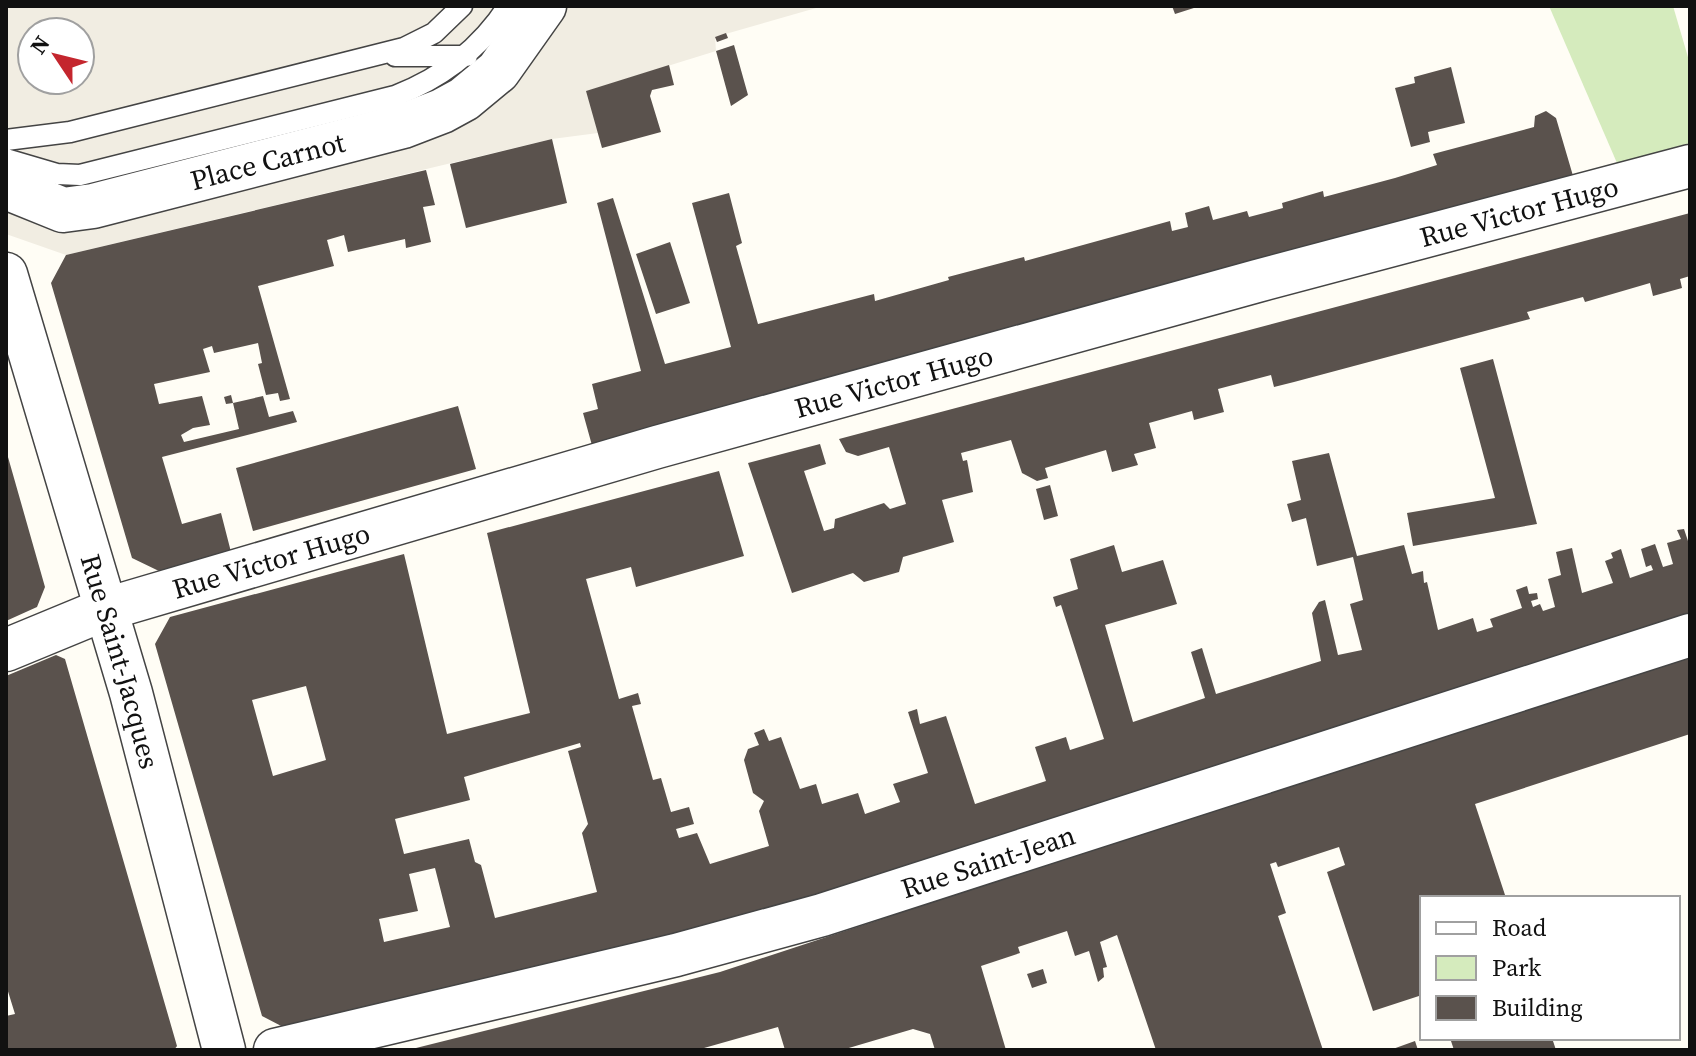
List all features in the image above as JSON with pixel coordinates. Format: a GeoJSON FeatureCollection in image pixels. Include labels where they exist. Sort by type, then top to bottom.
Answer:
{"type":"FeatureCollection","features":[{"type":"Feature","properties":{"kind":"street","name":"Place Carnot"},"geometry":{"type":"LineString","coordinates":[[7,185],[63,210],[93,206],[403,126],[464,99],[511,55],[544,6]]}},
{"type":"Feature","properties":{"kind":"street","name":"Rue Victor Hugo"},"geometry":{"type":"LineString","coordinates":[[6,650],[103,610],[657,447],[1257,281],[1690,166]]}},
{"type":"Feature","properties":{"kind":"street","name":"Rue Saint-Jacques"},"geometry":{"type":"LineString","coordinates":[[6,274],[103,610],[131,693],[224,1050]]}},
{"type":"Feature","properties":{"kind":"street","name":"Rue Saint-Jean"},"geometry":{"type":"LineString","coordinates":[[275,1050],[676,955],[822,915],[1690,635]]}},
{"type":"Feature","properties":{"kind":"lane"},"geometry":{"type":"LineString","coordinates":[[6,140],[70,132],[371,57],[420,41],[450,20],[462,6]]}},
{"type":"Feature","properties":{"kind":"lane"},"geometry":{"type":"LineString","coordinates":[[7,185],[57,174],[96,172],[395,96],[433,79],[466,56],[508,6]]}},
{"type":"Feature","properties":{"kind":"lane"},"geometry":{"type":"LineString","coordinates":[[371,57],[511,55]]}},
{"type":"Feature","properties":{"kind":"green space"},"geometry":{"type":"Polygon","coordinates":[[[1549,6],[1673,6],[1690,64],[1690,143],[1617,163],[1549,6]]]}},
{"type":"Feature","properties":{"kind":"shaded area"},"geometry":{"type":"Polygon","coordinates":[[[6,6],[823,6],[715,37],[716,51],[587,91],[598,133],[552,139],[66,255],[6,234],[6,6]]]}},
{"type":"Feature","properties":{"kind":"building"},"geometry":{"type":"Polygon","coordinates":[[[1172,6],[1197,6],[1197,7],[1175,14],[1172,6]]]}},
{"type":"Feature","properties":{"kind":"building"},"geometry":{"type":"Polygon","coordinates":[[[726,33],[728,38],[717,42],[715,37],[726,33]]]}},
{"type":"Feature","properties":{"kind":"building"},"geometry":{"type":"Polygon","coordinates":[[[734,45],[748,95],[731,106],[716,51],[734,45]]]}},
{"type":"Feature","properties":{"kind":"building"},"geometry":{"type":"Polygon","coordinates":[[[669,65],[674,85],[652,90],[650,96],[661,132],[602,148],[586,91],[669,65]]]}},
{"type":"Feature","properties":{"kind":"building"},"geometry":{"type":"Polygon","coordinates":[[[1451,67],[1465,123],[1428,132],[1430,142],[1411,147],[1395,88],[1415,83],[1414,77],[1451,67]]]}},
{"type":"Feature","properties":{"kind":"building"},"geometry":{"type":"Polygon","coordinates":[[[1546,111],[1556,118],[1576,186],[593,449],[583,413],[598,409],[592,384],[641,371],[597,203],[613,198],[665,364],[731,347],[692,203],[729,193],[742,243],[736,246],[758,324],[874,294],[875,301],[949,280],[948,277],[1024,257],[1025,261],[1170,221],[1172,231],[1188,227],[1185,213],[1209,206],[1213,220],[1247,211],[1249,217],[1283,208],[1282,203],[1323,191],[1324,197],[1395,178],[1437,165],[1433,154],[1534,127],[1535,116],[1546,111]]]}},
{"type":"Feature","properties":{"kind":"building"},"geometry":{"type":"Polygon","coordinates":[[[552,139],[567,203],[466,228],[450,164],[552,139]]]}},
{"type":"Feature","properties":{"kind":"building"},"geometry":{"type":"Polygon","coordinates":[[[426,170],[435,205],[423,207],[431,242],[406,248],[405,239],[348,252],[344,235],[327,240],[334,266],[258,286],[290,399],[280,401],[278,393],[266,395],[258,364],[262,363],[258,343],[214,353],[212,346],[203,349],[210,372],[154,384],[159,404],[202,396],[210,425],[193,428],[181,435],[184,442],[239,429],[233,403],[263,396],[269,417],[293,411],[297,422],[162,457],[182,524],[221,513],[231,552],[161,572],[132,558],[51,283],[66,255],[426,170]]]}},
{"type":"Feature","properties":{"kind":"building"},"geometry":{"type":"Polygon","coordinates":[[[1690,213],[1690,276],[1680,279],[1682,288],[1653,296],[1650,283],[1585,302],[1583,297],[1527,312],[1530,319],[1294,382],[1274,387],[1271,375],[1218,389],[1224,412],[1194,420],[1192,411],[1149,423],[1156,448],[1134,454],[1138,465],[1112,472],[1106,450],[1045,468],[1048,478],[1037,481],[1022,473],[1011,440],[961,453],[963,461],[967,460],[973,492],[942,500],[954,542],[903,557],[899,572],[864,582],[853,573],[792,593],[748,463],[820,444],[826,464],[804,471],[824,531],[834,528],[835,519],[884,503],[890,509],[906,504],[889,447],[858,456],[846,452],[839,439],[1690,213]]]}},
{"type":"Feature","properties":{"kind":"building"},"geometry":{"type":"Polygon","coordinates":[[[670,242],[690,303],[656,314],[636,254],[670,242]]]}},
{"type":"Feature","properties":{"kind":"building"},"geometry":{"type":"Polygon","coordinates":[[[1493,359],[1537,524],[1413,546],[1407,513],[1495,498],[1460,368],[1493,359]]]}},
{"type":"Feature","properties":{"kind":"building"},"geometry":{"type":"Polygon","coordinates":[[[231,395],[233,403],[226,404],[224,397],[231,395]]]}},
{"type":"Feature","properties":{"kind":"building"},"geometry":{"type":"Polygon","coordinates":[[[458,406],[476,469],[253,531],[236,468],[458,406]]]}},
{"type":"Feature","properties":{"kind":"building"},"geometry":{"type":"Polygon","coordinates":[[[6,450],[45,587],[37,607],[6,621],[6,450]]]}},
{"type":"Feature","properties":{"kind":"building"},"geometry":{"type":"Polygon","coordinates":[[[1329,453],[1357,556],[1404,545],[1412,574],[1423,571],[1438,630],[1473,618],[1477,632],[1493,627],[1490,619],[1522,608],[1516,590],[1527,586],[1529,594],[1537,593],[1538,599],[1531,601],[1533,607],[1540,604],[1543,611],[1555,607],[1548,579],[1561,575],[1556,552],[1572,548],[1582,593],[1613,583],[1605,561],[1613,558],[1611,553],[1621,549],[1630,578],[1653,570],[1651,565],[1646,567],[1641,549],[1655,544],[1663,567],[1673,564],[1667,543],[1681,539],[1677,530],[1684,529],[1690,547],[1690,615],[955,856],[648,945],[287,1029],[262,1016],[155,644],[170,617],[404,554],[447,734],[530,713],[487,533],[719,471],[744,556],[636,587],[631,567],[586,579],[619,699],[638,693],[641,704],[632,706],[653,780],[661,778],[671,812],[689,807],[694,824],[676,829],[679,838],[697,833],[710,864],[769,846],[759,811],[764,801],[753,793],[744,760],[748,749],[759,745],[754,733],[764,729],[769,741],[781,737],[800,789],[816,784],[822,804],[858,793],[865,814],[900,802],[893,784],[928,773],[908,712],[917,709],[920,724],[946,716],[975,804],[1046,781],[1035,747],[1066,737],[1070,750],[1104,739],[1061,605],[1056,607],[1053,597],[1078,589],[1070,559],[1114,545],[1122,572],[1163,560],[1177,604],[1105,625],[1133,722],[1205,698],[1191,652],[1202,648],[1216,694],[1321,661],[1312,613],[1319,602],[1325,600],[1338,655],[1362,650],[1350,604],[1363,600],[1353,557],[1317,566],[1306,518],[1292,522],[1287,504],[1301,500],[1292,461],[1329,453]],[[306,686],[252,700],[273,776],[326,760],[306,686]],[[580,743],[464,777],[470,800],[395,819],[404,854],[469,839],[475,862],[481,865],[495,918],[597,892],[582,833],[588,824],[568,751],[581,747],[580,743]],[[435,868],[409,874],[418,911],[379,919],[384,942],[450,927],[435,868]]]}},
{"type":"Feature","properties":{"kind":"building"},"geometry":{"type":"Polygon","coordinates":[[[1050,485],[1058,516],[1044,520],[1036,489],[1050,485]]]}},
{"type":"Feature","properties":{"kind":"building"},"geometry":{"type":"Polygon","coordinates":[[[1690,653],[1690,734],[1475,804],[1505,896],[1420,896],[1420,996],[1373,1011],[1327,872],[1345,865],[1339,847],[1278,867],[1276,862],[1270,864],[1286,913],[1278,916],[1323,1050],[1156,1050],[1117,935],[1100,942],[1107,967],[1103,968],[1104,977],[1098,982],[1089,951],[1075,956],[1067,931],[1018,947],[1020,953],[981,966],[1006,1050],[935,1050],[930,1034],[913,1029],[842,1050],[785,1050],[778,1027],[697,1050],[408,1050],[720,972],[1690,653]]]}},
{"type":"Feature","properties":{"kind":"building"},"geometry":{"type":"Polygon","coordinates":[[[56,655],[65,659],[177,1046],[174,1050],[6,1050],[6,1016],[15,1014],[6,985],[6,676],[56,655]]]}},
{"type":"Feature","properties":{"kind":"building"},"geometry":{"type":"Polygon","coordinates":[[[1043,969],[1047,983],[1032,988],[1027,974],[1043,969]]]}},
{"type":"Feature","properties":{"kind":"building"},"geometry":{"type":"Polygon","coordinates":[[[1451,1040],[1553,1040],[1556,1050],[1454,1050],[1451,1040]]]}},
{"type":"Feature","properties":{"kind":"building"},"geometry":{"type":"Polygon","coordinates":[[[1415,1041],[1418,1050],[1390,1050],[1415,1041]]]}}]}
